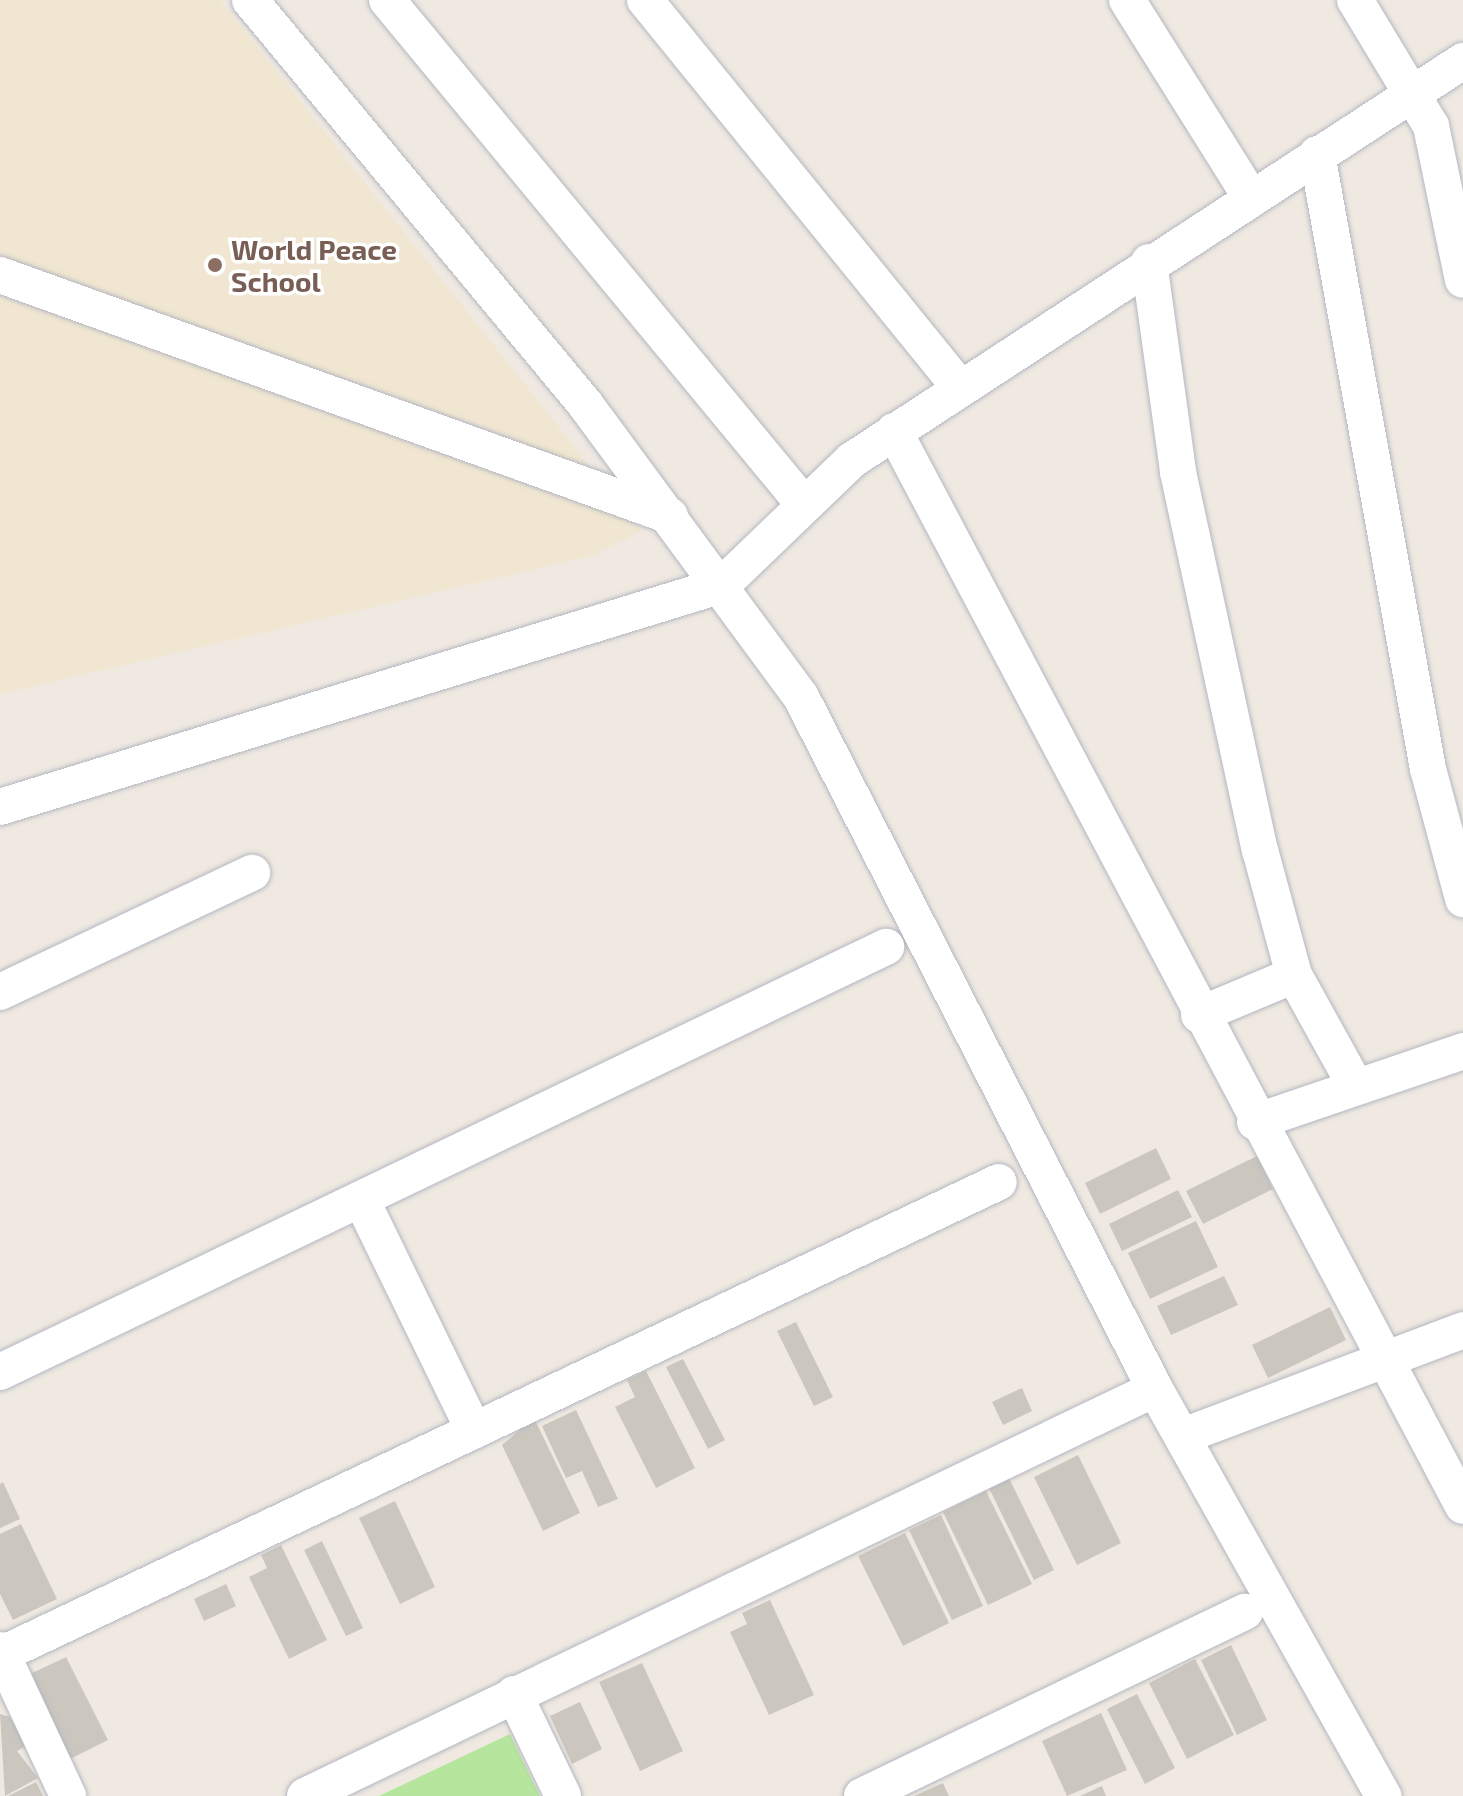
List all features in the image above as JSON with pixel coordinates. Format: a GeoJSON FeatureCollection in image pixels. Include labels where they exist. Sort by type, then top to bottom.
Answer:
{"type":"FeatureCollection","features":[{"type":"Feature","properties":{"kind":"street"},"geometry":{"type":"LineString","coordinates":[[250,0],[670,516],[801,697],[858,799],[1155,1389],[1383,1796]]}},
{"type":"Feature","properties":{"kind":"street"},"geometry":{"type":"LineString","coordinates":[[387,0],[802,502]]}},
{"type":"Feature","properties":{"kind":"street"},"geometry":{"type":"LineString","coordinates":[[645,0],[960,388]]}},
{"type":"Feature","properties":{"kind":"street"},"geometry":{"type":"LineString","coordinates":[[1127,0],[1250,196]]}},
{"type":"Feature","properties":{"kind":"street"},"geometry":{"type":"LineString","coordinates":[[1355,0],[1415,94],[1443,157],[1463,280]]}},
{"type":"Feature","properties":{"kind":"street"},"geometry":{"type":"LineString","coordinates":[[0,807],[722,585],[802,502],[894,431],[1250,196],[1463,61]]}},
{"type":"Feature","properties":{"kind":"street"},"geometry":{"type":"LineString","coordinates":[[1317,154],[1428,769],[1463,899]]}},
{"type":"Feature","properties":{"kind":"street"},"geometry":{"type":"LineString","coordinates":[[1149,262],[1206,607],[1294,975],[1356,1087]]}},
{"type":"Feature","properties":{"kind":"street"},"geometry":{"type":"LineString","coordinates":[[0,275],[670,516]]}},
{"type":"Feature","properties":{"kind":"street"},"geometry":{"type":"LineString","coordinates":[[894,431],[1255,1122],[1463,1506]]}},
{"type":"Feature","properties":{"kind":"street"},"geometry":{"type":"LineString","coordinates":[[0,992],[252,873]]}},
{"type":"Feature","properties":{"kind":"street"},"geometry":{"type":"LineString","coordinates":[[0,1372],[886,947]]}},
{"type":"Feature","properties":{"kind":"street"},"geometry":{"type":"LineString","coordinates":[[1199,1015],[1294,975]]}},
{"type":"Feature","properties":{"kind":"street"},"geometry":{"type":"LineString","coordinates":[[1255,1122],[1463,1051]]}},
{"type":"Feature","properties":{"kind":"street"},"geometry":{"type":"LineString","coordinates":[[68,1796],[1,1653],[999,1182]]}},
{"type":"Feature","properties":{"kind":"street"},"geometry":{"type":"LineString","coordinates":[[361,1199],[474,1431]]}},
{"type":"Feature","properties":{"kind":"street"},"geometry":{"type":"LineString","coordinates":[[1183,1436],[1463,1330]]}},
{"type":"Feature","properties":{"kind":"street"},"geometry":{"type":"LineString","coordinates":[[305,1796],[1155,1389]]}},
{"type":"Feature","properties":{"kind":"street"},"geometry":{"type":"LineString","coordinates":[[862,1796],[1245,1612]]}},
{"type":"Feature","properties":{"kind":"street"},"geometry":{"type":"LineString","coordinates":[[514,1694],[563,1796]]}},
{"type":"Feature","properties":{"kind":"shaded area","name":"World Peace School"},"geometry":{"type":"Polygon","coordinates":[[[0,0],[220,0],[641,531],[592,556],[0,694],[0,0]]]}},
{"type":"Feature","properties":{"kind":"green space"},"geometry":{"type":"Polygon","coordinates":[[[510,1734],[540,1796],[379,1796],[510,1734]]]}},
{"type":"Feature","properties":{"kind":"building"},"geometry":{"type":"Polygon","coordinates":[[[1156,1148],[1171,1179],[1100,1214],[1085,1183],[1156,1148]]]}},
{"type":"Feature","properties":{"kind":"building"},"geometry":{"type":"Polygon","coordinates":[[[1257,1156],[1273,1189],[1203,1224],[1186,1191],[1257,1156]]]}},
{"type":"Feature","properties":{"kind":"building"},"geometry":{"type":"Polygon","coordinates":[[[1178,1190],[1192,1217],[1122,1251],[1109,1224],[1178,1190]]]}},
{"type":"Feature","properties":{"kind":"building"},"geometry":{"type":"Polygon","coordinates":[[[1196,1221],[1218,1267],[1150,1299],[1128,1253],[1196,1221]]]}},
{"type":"Feature","properties":{"kind":"building"},"geometry":{"type":"Polygon","coordinates":[[[1224,1276],[1238,1305],[1171,1335],[1157,1306],[1224,1276]]]}},
{"type":"Feature","properties":{"kind":"building"},"geometry":{"type":"Polygon","coordinates":[[[1330,1307],[1346,1340],[1268,1378],[1252,1345],[1330,1307]]]}},
{"type":"Feature","properties":{"kind":"building"},"geometry":{"type":"Polygon","coordinates":[[[796,1322],[833,1397],[814,1406],[777,1331],[796,1322]]]}},
{"type":"Feature","properties":{"kind":"building"},"geometry":{"type":"Polygon","coordinates":[[[683,1359],[725,1440],[708,1449],[666,1367],[683,1359]]]}},
{"type":"Feature","properties":{"kind":"building"},"geometry":{"type":"Polygon","coordinates":[[[646,1371],[695,1468],[656,1488],[615,1407],[635,1397],[627,1380],[646,1371]]]}},
{"type":"Feature","properties":{"kind":"building"},"geometry":{"type":"Polygon","coordinates":[[[1022,1388],[1032,1411],[1003,1425],[992,1402],[1022,1388]]]}},
{"type":"Feature","properties":{"kind":"building"},"geometry":{"type":"Polygon","coordinates":[[[576,1410],[618,1499],[598,1507],[582,1471],[566,1478],[542,1426],[576,1410]]]}},
{"type":"Feature","properties":{"kind":"building"},"geometry":{"type":"Polygon","coordinates":[[[534,1418],[580,1513],[543,1531],[502,1445],[534,1418]]]}},
{"type":"Feature","properties":{"kind":"building"},"geometry":{"type":"Polygon","coordinates":[[[1078,1455],[1121,1543],[1077,1565],[1034,1477],[1078,1455]]]}},
{"type":"Feature","properties":{"kind":"building"},"geometry":{"type":"Polygon","coordinates":[[[1009,1478],[1054,1570],[1034,1580],[989,1488],[1009,1478]]]}},
{"type":"Feature","properties":{"kind":"building"},"geometry":{"type":"Polygon","coordinates":[[[3,1482],[20,1519],[0,1528],[0,1484],[3,1482]]]}},
{"type":"Feature","properties":{"kind":"building"},"geometry":{"type":"Polygon","coordinates":[[[986,1491],[1032,1584],[988,1605],[943,1512],[986,1491]]]}},
{"type":"Feature","properties":{"kind":"building"},"geometry":{"type":"Polygon","coordinates":[[[395,1501],[435,1587],[400,1604],[359,1518],[395,1501]]]}},
{"type":"Feature","properties":{"kind":"building"},"geometry":{"type":"Polygon","coordinates":[[[941,1515],[983,1606],[952,1620],[909,1530],[941,1515]]]}},
{"type":"Feature","properties":{"kind":"building"},"geometry":{"type":"Polygon","coordinates":[[[21,1524],[57,1599],[13,1620],[0,1594],[0,1534],[21,1524]]]}},
{"type":"Feature","properties":{"kind":"building"},"geometry":{"type":"Polygon","coordinates":[[[905,1533],[949,1623],[903,1646],[858,1556],[905,1533]]]}},
{"type":"Feature","properties":{"kind":"building"},"geometry":{"type":"Polygon","coordinates":[[[322,1541],[363,1628],[346,1636],[304,1550],[322,1541]]]}},
{"type":"Feature","properties":{"kind":"building"},"geometry":{"type":"Polygon","coordinates":[[[281,1545],[327,1640],[289,1659],[249,1577],[267,1568],[261,1555],[281,1545]]]}},
{"type":"Feature","properties":{"kind":"building"},"geometry":{"type":"Polygon","coordinates":[[[226,1584],[236,1606],[204,1621],[194,1599],[226,1584]]]}},
{"type":"Feature","properties":{"kind":"building"},"geometry":{"type":"Polygon","coordinates":[[[770,1600],[814,1695],[769,1715],[730,1632],[747,1624],[742,1613],[770,1600]]]}},
{"type":"Feature","properties":{"kind":"building"},"geometry":{"type":"Polygon","coordinates":[[[1231,1645],[1267,1720],[1237,1735],[1201,1660],[1231,1645]]]}},
{"type":"Feature","properties":{"kind":"building"},"geometry":{"type":"Polygon","coordinates":[[[66,1657],[108,1740],[68,1760],[26,1676],[66,1657]]]}},
{"type":"Feature","properties":{"kind":"building"},"geometry":{"type":"Polygon","coordinates":[[[1195,1659],[1234,1735],[1187,1759],[1149,1683],[1195,1659]]]}},
{"type":"Feature","properties":{"kind":"building"},"geometry":{"type":"Polygon","coordinates":[[[642,1663],[683,1751],[640,1771],[599,1682],[642,1663]]]}},
{"type":"Feature","properties":{"kind":"building"},"geometry":{"type":"Polygon","coordinates":[[[1137,1694],[1175,1768],[1145,1784],[1107,1709],[1137,1694]]]}},
{"type":"Feature","properties":{"kind":"building"},"geometry":{"type":"Polygon","coordinates":[[[580,1702],[602,1749],[572,1764],[550,1716],[580,1702]]]}},
{"type":"Feature","properties":{"kind":"building"},"geometry":{"type":"Polygon","coordinates":[[[1101,1713],[1127,1770],[1067,1796],[1042,1741],[1101,1713]]]}},
{"type":"Feature","properties":{"kind":"building"},"geometry":{"type":"Polygon","coordinates":[[[0,1714],[10,1717],[26,1746],[17,1751],[38,1778],[5,1796],[0,1714]]]}},
{"type":"Feature","properties":{"kind":"building"},"geometry":{"type":"Polygon","coordinates":[[[36,1782],[43,1796],[8,1796],[36,1782]]]}},
{"type":"Feature","properties":{"kind":"building"},"geometry":{"type":"Polygon","coordinates":[[[943,1783],[949,1796],[914,1796],[943,1783]]]}},
{"type":"Feature","properties":{"kind":"building"},"geometry":{"type":"Polygon","coordinates":[[[1102,1786],[1106,1796],[1080,1796],[1102,1786]]]}},
{"type":"Feature","properties":{"kind":"place","name":"World Peace School"},"geometry":{"type":"Point","coordinates":[215,265]}}]}
